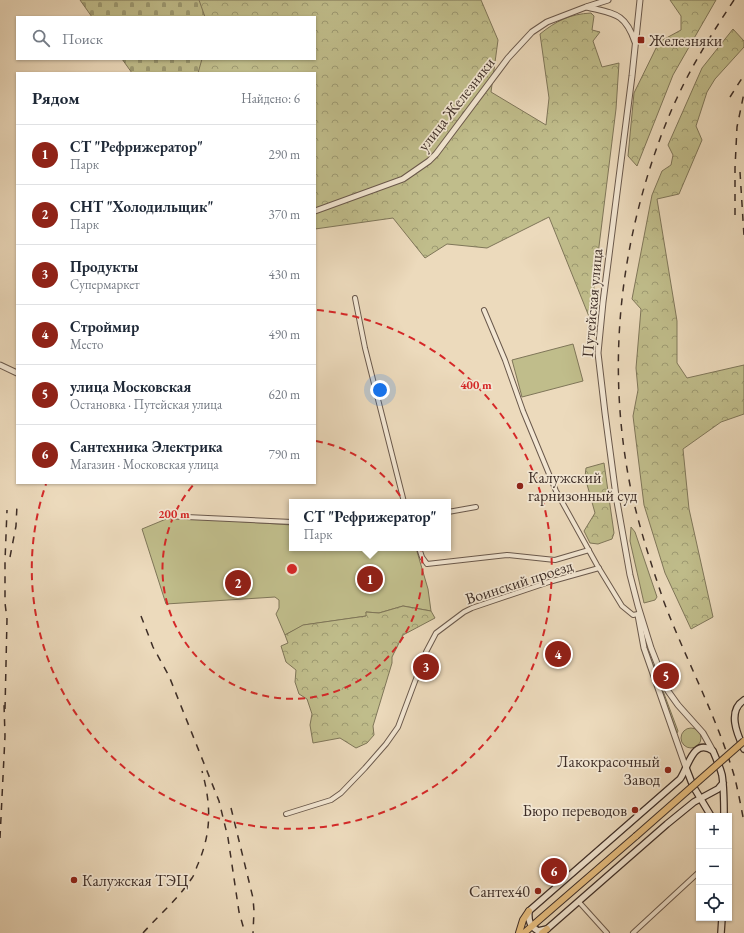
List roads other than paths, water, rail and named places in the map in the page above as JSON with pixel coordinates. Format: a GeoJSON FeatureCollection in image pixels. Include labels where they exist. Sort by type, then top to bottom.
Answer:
{"type":"FeatureCollection","features":[{"type":"Feature","properties":{"kind":"main road"},"geometry":{"type":"LineString","coordinates":[[744,700],[738,705],[734,715],[736,727],[744,749]]}},
{"type":"Feature","properties":{"kind":"main road"},"geometry":{"type":"LineString","coordinates":[[524,933],[744,740]]}},
{"type":"Feature","properties":{"kind":"main road"},"geometry":{"type":"LineString","coordinates":[[519,933],[523,920],[529,911],[680,779],[686,768],[688,760],[696,751],[706,747],[713,751]]}},
{"type":"Feature","properties":{"kind":"main road","name":"Путейская улица"},"geometry":{"type":"LineString","coordinates":[[713,751],[723,783],[724,813]]}},
{"type":"Feature","properties":{"kind":"main road","name":"Путейская улица"},"geometry":{"type":"LineString","coordinates":[[686,768],[693,786],[709,813]]}},
{"type":"Feature","properties":{"kind":"main road"},"geometry":{"type":"LineString","coordinates":[[542,933],[667,824],[700,798],[718,789],[723,783]]}},
{"type":"Feature","properties":{"kind":"main road"},"geometry":{"type":"LineString","coordinates":[[529,911],[528,919],[531,927],[538,931],[548,929]]}},
{"type":"Feature","properties":{"kind":"main road"},"geometry":{"type":"LineString","coordinates":[[721,933],[722,921]]}},
{"type":"Feature","properties":{"kind":"street","name":"улица Железняки"},"geometry":{"type":"LineString","coordinates":[[316,211],[403,179],[429,161],[436,154],[508,58],[532,32],[547,22],[608,0]]}},
{"type":"Feature","properties":{"kind":"street","name":"Путейская улица"},"geometry":{"type":"LineString","coordinates":[[640,0],[636,45],[603,302],[598,353],[616,496],[630,575],[638,606],[651,648],[668,691],[678,705],[703,733],[713,751]]}},
{"type":"Feature","properties":{"kind":"street"},"geometry":{"type":"LineString","coordinates":[[586,7],[620,17],[630,28],[636,45]]}},
{"type":"Feature","properties":{"kind":"street"},"geometry":{"type":"LineString","coordinates":[[355,298],[365,348],[403,499]]}},
{"type":"Feature","properties":{"kind":"street"},"geometry":{"type":"LineString","coordinates":[[484,310],[505,360],[522,411],[556,491],[622,606],[633,615],[638,614]]}},
{"type":"Feature","properties":{"kind":"street"},"geometry":{"type":"LineString","coordinates":[[0,365],[16,373]]}},
{"type":"Feature","properties":{"kind":"street"},"geometry":{"type":"LineString","coordinates":[[451,512],[476,507]]}},
{"type":"Feature","properties":{"kind":"street"},"geometry":{"type":"LineString","coordinates":[[165,516],[289,522]]}},
{"type":"Feature","properties":{"kind":"street"},"geometry":{"type":"LineString","coordinates":[[420,551],[427,564],[507,555],[555,560],[589,550]]}},
{"type":"Feature","properties":{"kind":"street","name":"Воинский проезд"},"geometry":{"type":"LineString","coordinates":[[286,814],[331,800],[341,793],[365,768],[386,744],[398,727],[426,652],[436,634],[464,612],[549,582],[600,568]]}},
{"type":"Feature","properties":{"kind":"street","name":"Путейская улица"},"geometry":{"type":"LineString","coordinates":[[638,606],[644,648],[686,768]]}},
{"type":"Feature","properties":{"kind":"street"},"geometry":{"type":"LineString","coordinates":[[633,933],[696,875]]}},
{"type":"Feature","properties":{"kind":"street"},"geometry":{"type":"LineString","coordinates":[[579,902],[607,933]]}},
{"type":"Feature","properties":{"kind":"railway"},"geometry":{"type":"LineString","coordinates":[[734,0],[718,24],[683,85],[665,125],[649,171],[638,210],[623,287],[618,366],[623,445],[633,500],[641,529],[664,602],[710,709],[727,753],[734,775],[744,822]]}},
{"type":"Feature","properties":{"kind":"railway"},"geometry":{"type":"LineString","coordinates":[[730,97],[744,75]]}},
{"type":"Feature","properties":{"kind":"railway"},"geometry":{"type":"LineString","coordinates":[[735,215],[737,127],[744,93]]}},
{"type":"Feature","properties":{"kind":"railway"},"geometry":{"type":"LineString","coordinates":[[740,172],[744,236]]}},
{"type":"Feature","properties":{"kind":"railway"},"geometry":{"type":"LineString","coordinates":[[10,557],[16,526],[17,505]]}},
{"type":"Feature","properties":{"kind":"railway"},"geometry":{"type":"LineString","coordinates":[[5,709],[7,619],[5,603],[5,561],[7,510]]}},
{"type":"Feature","properties":{"kind":"railway"},"geometry":{"type":"LineString","coordinates":[[141,616],[153,647],[169,676],[219,801],[228,838],[239,912],[245,933]]}},
{"type":"Feature","properties":{"kind":"railway"},"geometry":{"type":"LineString","coordinates":[[0,838],[5,736],[4,704]]}},
{"type":"Feature","properties":{"kind":"railway"},"geometry":{"type":"LineString","coordinates":[[143,933],[187,886],[194,875],[203,852],[209,818],[207,795],[202,771]]}},
{"type":"Feature","properties":{"kind":"railway"},"geometry":{"type":"LineString","coordinates":[[231,808],[253,898],[253,933]]}},
{"type":"Feature","properties":{"kind":"place","name":"Железняки"},"geometry":{"type":"Point","coordinates":[641,40]}},
{"type":"Feature","properties":{"kind":"place","name":"Калужский гарнизонный суд"},"geometry":{"type":"Point","coordinates":[520,486]}},
{"type":"Feature","properties":{"kind":"place","name":"СТ \"Рефрижератор\""},"geometry":{"type":"Point","coordinates":[370,579]}},
{"type":"Feature","properties":{"kind":"place","name":"СНТ \"Холодильщик\""},"geometry":{"type":"Point","coordinates":[238,583]}},
{"type":"Feature","properties":{"kind":"place","name":"Строймир"},"geometry":{"type":"Point","coordinates":[558,654]}},
{"type":"Feature","properties":{"kind":"place","name":"Продукты"},"geometry":{"type":"Point","coordinates":[426,667]}},
{"type":"Feature","properties":{"kind":"place","name":"улица Московская"},"geometry":{"type":"Point","coordinates":[666,676]}},
{"type":"Feature","properties":{"kind":"place","name":"Лакокрасочный Завод"},"geometry":{"type":"Point","coordinates":[668,770]}},
{"type":"Feature","properties":{"kind":"place","name":"Бюро переводов"},"geometry":{"type":"Point","coordinates":[635,810]}},
{"type":"Feature","properties":{"kind":"place","name":"Сантехника Электрика"},"geometry":{"type":"Point","coordinates":[554,871]}},
{"type":"Feature","properties":{"kind":"place","name":"Калужская ТЭЦ"},"geometry":{"type":"Point","coordinates":[74,880]}},
{"type":"Feature","properties":{"kind":"place","name":"Сантех40"},"geometry":{"type":"Point","coordinates":[538,891]}}]}
